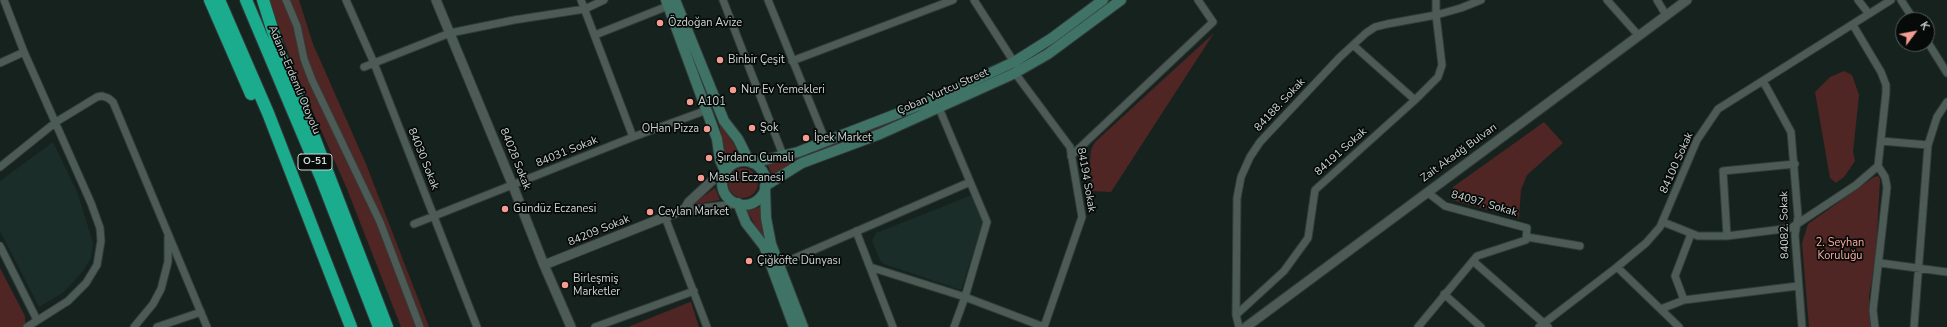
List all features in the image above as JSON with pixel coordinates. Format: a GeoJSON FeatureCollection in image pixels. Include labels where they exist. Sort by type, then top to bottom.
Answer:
{"type":"FeatureCollection","features":[{"type":"Feature","properties":{"kind":"highway"},"geometry":{"type":"LineString","coordinates":[[210,0],[265,126],[316,256],[338,306],[350,324]]}},
{"type":"Feature","properties":{"kind":"highway","name":"O-51"},"geometry":{"type":"LineString","coordinates":[[219,0],[268,113],[350,324]]}},
{"type":"Feature","properties":{"kind":"highway","name":"Adana-Erdemli Otoyolu"},"geometry":{"type":"LineString","coordinates":[[246,0],[322,180],[379,327]]}},
{"type":"Feature","properties":{"kind":"highway"},"geometry":{"type":"LineString","coordinates":[[264,0],[281,57],[335,189],[387,327]]}},
{"type":"Feature","properties":{"kind":"main road","name":"Çoban Yurtcu Street"},"geometry":{"type":"LineString","coordinates":[[751,162],[798,152],[930,101],[1014,62],[1052,38],[1103,0]]}},
{"type":"Feature","properties":{"kind":"main road","name":"Çoban Yurtcu Street"},"geometry":{"type":"LineString","coordinates":[[765,188],[802,163],[880,134],[1015,73],[1048,54],[1121,0]]}},
{"type":"Feature","properties":{"kind":"main road"},"geometry":{"type":"LineString","coordinates":[[670,2],[717,139],[720,160],[725,173]]}},
{"type":"Feature","properties":{"kind":"main road"},"geometry":{"type":"LineString","coordinates":[[670,2],[724,121],[738,139],[751,162],[764,174],[767,224],[771,244],[803,327]]}},
{"type":"Feature","properties":{"kind":"main road"},"geometry":{"type":"LineString","coordinates":[[751,162],[736,162],[725,173],[722,185],[724,191],[736,203],[746,223],[764,246],[794,327]]}},
{"type":"Feature","properties":{"kind":"main road"},"geometry":{"type":"LineString","coordinates":[[736,203],[749,204],[756,201],[765,188]]}},
{"type":"Feature","properties":{"kind":"street"},"geometry":{"type":"LineString","coordinates":[[4,0],[24,52],[91,203],[100,228],[101,241],[97,265],[86,282],[68,301],[27,327]]}},
{"type":"Feature","properties":{"kind":"street"},"geometry":{"type":"LineString","coordinates":[[286,0],[297,26],[304,59],[312,80],[380,222],[420,327]]}},
{"type":"Feature","properties":{"kind":"street","name":"84030 Sokak"},"geometry":{"type":"LineString","coordinates":[[346,0],[374,63],[477,327]]}},
{"type":"Feature","properties":{"kind":"street","name":"84028 Sokak"},"geometry":{"type":"LineString","coordinates":[[436,0],[544,265],[571,327]]}},
{"type":"Feature","properties":{"kind":"street"},"geometry":{"type":"LineString","coordinates":[[581,0],[633,137]]}},
{"type":"Feature","properties":{"kind":"street"},"geometry":{"type":"LineString","coordinates":[[364,67],[450,33],[514,20],[585,9],[604,0]]}},
{"type":"Feature","properties":{"kind":"street"},"geometry":{"type":"LineString","coordinates":[[723,0],[782,155]]}},
{"type":"Feature","properties":{"kind":"street"},"geometry":{"type":"LineString","coordinates":[[768,0],[826,142]]}},
{"type":"Feature","properties":{"kind":"street"},"geometry":{"type":"LineString","coordinates":[[792,61],[953,0]]}},
{"type":"Feature","properties":{"kind":"street"},"geometry":{"type":"LineString","coordinates":[[974,0],[1014,62]]}},
{"type":"Feature","properties":{"kind":"street"},"geometry":{"type":"LineString","coordinates":[[1071,156],[1213,22],[1198,0]]}},
{"type":"Feature","properties":{"kind":"street","name":"84191 Sokak"},"geometry":{"type":"LineString","coordinates":[[1236,315],[1284,271],[1308,238],[1315,190],[1438,78],[1442,65],[1436,15],[1436,0]]}},
{"type":"Feature","properties":{"kind":"street","name":"84188. Sokak"},"geometry":{"type":"LineString","coordinates":[[1239,327],[1236,315],[1237,198],[1241,177],[1250,157],[1260,142],[1353,45],[1375,27],[1436,15],[1481,0]]}},
{"type":"Feature","properties":{"kind":"street"},"geometry":{"type":"LineString","coordinates":[[1607,0],[1639,36]]}},
{"type":"Feature","properties":{"kind":"street"},"geometry":{"type":"LineString","coordinates":[[1657,0],[1666,15]]}},
{"type":"Feature","properties":{"kind":"street","name":"Zait Akadğ Bulvarı"},"geometry":{"type":"LineString","coordinates":[[1246,327],[1687,0]]}},
{"type":"Feature","properties":{"kind":"street"},"geometry":{"type":"LineString","coordinates":[[1858,0],[1869,14]]}},
{"type":"Feature","properties":{"kind":"street","name":"84100 Sokak"},"geometry":{"type":"LineString","coordinates":[[1544,326],[1646,243],[1663,222],[1697,140],[1718,109],[1891,0]]}},
{"type":"Feature","properties":{"kind":"street"},"geometry":{"type":"LineString","coordinates":[[1901,0],[1909,12]]}},
{"type":"Feature","properties":{"kind":"street"},"geometry":{"type":"LineString","coordinates":[[595,36],[670,2]]}},
{"type":"Feature","properties":{"kind":"street"},"geometry":{"type":"LineString","coordinates":[[1853,25],[1881,72],[1886,86],[1878,166],[1885,177],[1887,187],[1874,310],[1875,327]]}},
{"type":"Feature","properties":{"kind":"street"},"geometry":{"type":"LineString","coordinates":[[1353,45],[1415,100]]}},
{"type":"Feature","properties":{"kind":"street"},"geometry":{"type":"LineString","coordinates":[[0,63],[24,52]]}},
{"type":"Feature","properties":{"kind":"street"},"geometry":{"type":"LineString","coordinates":[[1934,52],[1947,73]]}},
{"type":"Feature","properties":{"kind":"street","name":"84194 Sokak"},"geometry":{"type":"LineString","coordinates":[[1015,73],[1070,147],[1082,217],[1044,327]]}},
{"type":"Feature","properties":{"kind":"street","name":"84082. Sokak"},"geometry":{"type":"LineString","coordinates":[[1763,81],[1791,132],[1795,164],[1798,217],[1795,235],[1802,327]]}},
{"type":"Feature","properties":{"kind":"street"},"geometry":{"type":"LineString","coordinates":[[0,167],[56,122],[97,97],[102,96],[113,102],[207,327]]}},
{"type":"Feature","properties":{"kind":"street"},"geometry":{"type":"LineString","coordinates":[[1914,327],[1928,145],[1937,117],[1947,102]]}},
{"type":"Feature","properties":{"kind":"street"},"geometry":{"type":"LineString","coordinates":[[939,108],[987,222],[965,297],[954,327]]}},
{"type":"Feature","properties":{"kind":"street","name":"84031 Sokak"},"geometry":{"type":"LineString","coordinates":[[414,224],[513,186],[633,137],[707,110]]}},
{"type":"Feature","properties":{"kind":"street"},"geometry":{"type":"LineString","coordinates":[[1881,141],[1928,145]]}},
{"type":"Feature","properties":{"kind":"street"},"geometry":{"type":"LineString","coordinates":[[1727,236],[1723,171],[1795,164]]}},
{"type":"Feature","properties":{"kind":"street"},"geometry":{"type":"LineString","coordinates":[[1663,222],[1698,236],[1727,236],[1791,228],[1856,185],[1878,166]]}},
{"type":"Feature","properties":{"kind":"street"},"geometry":{"type":"LineString","coordinates":[[725,173],[715,178],[689,202],[685,209],[694,210],[726,206],[736,203]]}},
{"type":"Feature","properties":{"kind":"street"},"geometry":{"type":"LineString","coordinates":[[779,265],[970,182]]}},
{"type":"Feature","properties":{"kind":"street","name":"84097. Sokak"},"geometry":{"type":"LineString","coordinates":[[1427,192],[1445,206],[1527,228],[1526,237]]}},
{"type":"Feature","properties":{"kind":"street","name":"84209 Sokak"},"geometry":{"type":"LineString","coordinates":[[544,265],[685,209]]}},
{"type":"Feature","properties":{"kind":"street"},"geometry":{"type":"LineString","coordinates":[[666,217],[707,327]]}},
{"type":"Feature","properties":{"kind":"street"},"geometry":{"type":"LineString","coordinates":[[856,231],[870,267],[965,297],[1044,327]]}},
{"type":"Feature","properties":{"kind":"street"},"geometry":{"type":"LineString","coordinates":[[856,231],[893,327]]}},
{"type":"Feature","properties":{"kind":"street"},"geometry":{"type":"LineString","coordinates":[[1684,300],[1675,276],[1691,234]]}},
{"type":"Feature","properties":{"kind":"street"},"geometry":{"type":"LineString","coordinates":[[134,327],[153,304],[161,289],[168,262],[168,235]]}},
{"type":"Feature","properties":{"kind":"street"},"geometry":{"type":"LineString","coordinates":[[1418,327],[1477,256],[1526,240],[1526,237],[1580,246]]}},
{"type":"Feature","properties":{"kind":"street"},"geometry":{"type":"LineString","coordinates":[[0,246],[37,320]]}},
{"type":"Feature","properties":{"kind":"street"},"geometry":{"type":"LineString","coordinates":[[1473,261],[1544,326]]}},
{"type":"Feature","properties":{"kind":"street"},"geometry":{"type":"LineString","coordinates":[[1880,263],[1947,272]]}},
{"type":"Feature","properties":{"kind":"street"},"geometry":{"type":"LineString","coordinates":[[1617,267],[1678,327]]}},
{"type":"Feature","properties":{"kind":"street"},"geometry":{"type":"LineString","coordinates":[[1661,309],[1684,300],[1798,286]]}},
{"type":"Feature","properties":{"kind":"street"},"geometry":{"type":"LineString","coordinates":[[595,327],[694,291]]}},
{"type":"Feature","properties":{"kind":"street"},"geometry":{"type":"LineString","coordinates":[[1444,294],[1481,327]]}},
{"type":"Feature","properties":{"kind":"street"},"geometry":{"type":"LineString","coordinates":[[157,327],[201,312]]}},
{"type":"Feature","properties":{"kind":"shaded area"},"geometry":{"type":"Polygon","coordinates":[[[53,142],[78,194],[93,243],[91,258],[83,271],[64,292],[39,307],[0,231],[0,181],[53,142]]]}},
{"type":"Feature","properties":{"kind":"shaded area"},"geometry":{"type":"Polygon","coordinates":[[[972,195],[983,222],[961,290],[884,264],[880,260],[872,241],[876,233],[972,195]]]}},
{"type":"Feature","properties":{"kind":"green space"},"geometry":{"type":"Polygon","coordinates":[[[269,0],[299,0],[313,44],[366,164],[429,327],[401,327],[347,189],[295,71],[269,0]]]}},
{"type":"Feature","properties":{"kind":"green space"},"geometry":{"type":"Polygon","coordinates":[[[670,0],[720,122],[738,151],[725,158],[719,123],[670,0]]]}},
{"type":"Feature","properties":{"kind":"green space"},"geometry":{"type":"Polygon","coordinates":[[[1109,0],[1113,0],[1041,54],[1016,67],[890,124],[801,158],[773,176],[767,164],[1039,52],[1067,33],[1109,0]]]}},
{"type":"Feature","properties":{"kind":"green space"},"geometry":{"type":"Polygon","coordinates":[[[1214,33],[1111,192],[1092,191],[1090,162],[1091,150],[1095,142],[1214,33]]]}},
{"type":"Feature","properties":{"kind":"green space"},"geometry":{"type":"Polygon","coordinates":[[[1844,71],[1852,75],[1859,95],[1853,152],[1855,161],[1844,177],[1836,183],[1830,178],[1815,92],[1830,77],[1844,71]]]}},
{"type":"Feature","properties":{"kind":"green space"},"geometry":{"type":"Polygon","coordinates":[[[1544,122],[1563,143],[1527,175],[1521,190],[1519,218],[1452,200],[1453,187],[1544,122]]]}},
{"type":"Feature","properties":{"kind":"green space"},"geometry":{"type":"Polygon","coordinates":[[[743,168],[749,169],[757,177],[757,189],[749,197],[743,198],[737,197],[729,189],[728,183],[729,177],[737,169],[743,168]]]}},
{"type":"Feature","properties":{"kind":"green space","name":"2. Seyhan Koruluğu"},"geometry":{"type":"Polygon","coordinates":[[[1878,176],[1880,179],[1876,255],[1869,296],[1871,327],[1809,327],[1802,243],[1808,224],[1874,177],[1878,176]]]}},
{"type":"Feature","properties":{"kind":"green space"},"geometry":{"type":"Polygon","coordinates":[[[715,188],[720,200],[691,205],[715,188]]]}},
{"type":"Feature","properties":{"kind":"green space"},"geometry":{"type":"Polygon","coordinates":[[[760,207],[767,241],[765,242],[747,211],[760,207]]]}},
{"type":"Feature","properties":{"kind":"green space"},"geometry":{"type":"Polygon","coordinates":[[[0,268],[25,316],[25,327],[0,327],[0,268]]]}},
{"type":"Feature","properties":{"kind":"green space"},"geometry":{"type":"Polygon","coordinates":[[[690,302],[699,327],[628,327],[690,302]]]}},
{"type":"Feature","properties":{"kind":"place","name":"Özdoğan Avize"},"geometry":{"type":"Point","coordinates":[660,23]}},
{"type":"Feature","properties":{"kind":"place","name":"Binbir Çeşit"},"geometry":{"type":"Point","coordinates":[720,60]}},
{"type":"Feature","properties":{"kind":"place","name":"Nur Ev Yemekleri"},"geometry":{"type":"Point","coordinates":[733,90]}},
{"type":"Feature","properties":{"kind":"place","name":"A101"},"geometry":{"type":"Point","coordinates":[690,102]}},
{"type":"Feature","properties":{"kind":"place","name":"Şok"},"geometry":{"type":"Point","coordinates":[752,128]}},
{"type":"Feature","properties":{"kind":"place","name":"OHan Pizza"},"geometry":{"type":"Point","coordinates":[707,129]}},
{"type":"Feature","properties":{"kind":"place","name":"İpek Market"},"geometry":{"type":"Point","coordinates":[806,138]}},
{"type":"Feature","properties":{"kind":"place","name":"Şırdancı Cumali"},"geometry":{"type":"Point","coordinates":[709,158]}},
{"type":"Feature","properties":{"kind":"place","name":"Masal Eczanesi"},"geometry":{"type":"Point","coordinates":[701,178]}},
{"type":"Feature","properties":{"kind":"place","name":"Gündüz Eczanesi"},"geometry":{"type":"Point","coordinates":[505,209]}},
{"type":"Feature","properties":{"kind":"place","name":"Ceylan Market"},"geometry":{"type":"Point","coordinates":[650,212]}},
{"type":"Feature","properties":{"kind":"place","name":"Çiğköfte Dünyası"},"geometry":{"type":"Point","coordinates":[749,261]}},
{"type":"Feature","properties":{"kind":"place","name":"Birleşmiş Marketler"},"geometry":{"type":"Point","coordinates":[565,285]}}]}
